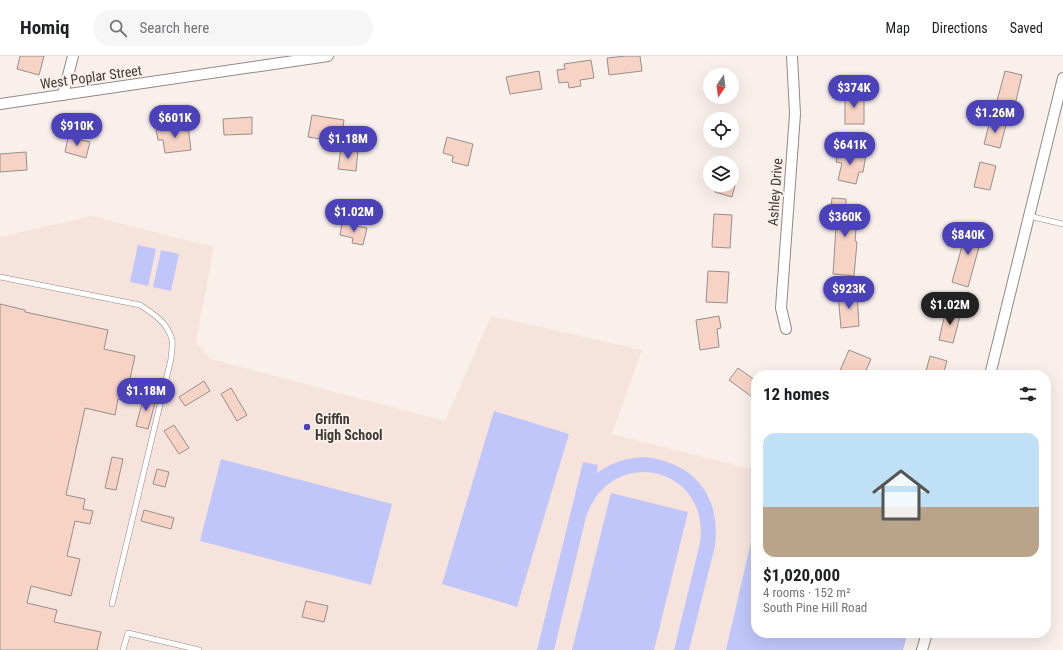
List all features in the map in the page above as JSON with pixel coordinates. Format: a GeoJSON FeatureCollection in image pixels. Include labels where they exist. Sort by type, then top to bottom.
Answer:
{"type":"FeatureCollection","features":[{"type":"Feature","properties":{"kind":"street"},"geometry":{"type":"LineString","coordinates":[[63,95],[72,56]]}},
{"type":"Feature","properties":{"kind":"street","name":"West Poplar Street"},"geometry":{"type":"LineString","coordinates":[[0,104],[328,56]]}},
{"type":"Feature","properties":{"kind":"street","name":"Ashley Drive"},"geometry":{"type":"LineString","coordinates":[[786,329],[781,308],[795,114],[792,56]]}},
{"type":"Feature","properties":{"kind":"street"},"geometry":{"type":"LineString","coordinates":[[991,370],[1063,78]]}},
{"type":"Feature","properties":{"kind":"street"},"geometry":{"type":"LineString","coordinates":[[922,650],[926,638]]}},
{"type":"Feature","properties":{"kind":"lane"},"geometry":{"type":"LineString","coordinates":[[1029,216],[1063,224]]}},
{"type":"Feature","properties":{"kind":"lane"},"geometry":{"type":"LineString","coordinates":[[0,277],[140,305],[156,315],[168,330],[172,341],[171,359],[112,604]]}},
{"type":"Feature","properties":{"kind":"lane"},"geometry":{"type":"LineString","coordinates":[[123,650],[128,632],[199,650]]}},
{"type":"Feature","properties":{"kind":"shaded area","name":"Griffin High School"},"geometry":{"type":"Polygon","coordinates":[[[91,216],[214,247],[196,342],[211,359],[445,421],[491,316],[642,350],[612,434],[751,469],[751,638],[795,638],[890,650],[0,650],[0,237],[91,216]]]}},
{"type":"Feature","properties":{"kind":"shaded area"},"geometry":{"type":"Polygon","coordinates":[[[138,245],[156,249],[148,286],[130,282],[138,245]]]}},
{"type":"Feature","properties":{"kind":"shaded area"},"geometry":{"type":"Polygon","coordinates":[[[161,250],[179,254],[171,291],[153,287],[161,250]]]}},
{"type":"Feature","properties":{"kind":"shaded area"},"geometry":{"type":"Polygon","coordinates":[[[494,411],[569,434],[517,607],[442,584],[494,411]]]}},
{"type":"Feature","properties":{"kind":"shaded area"},"geometry":{"type":"Polygon","coordinates":[[[645,457],[663,460],[678,466],[691,475],[701,485],[709,497],[714,512],[716,528],[715,546],[689,650],[674,650],[700,543],[699,517],[690,496],[675,481],[656,473],[636,472],[616,479],[599,494],[586,517],[554,650],[537,650],[583,462],[598,465],[597,473],[620,461],[645,457]]]}},
{"type":"Feature","properties":{"kind":"shaded area"},"geometry":{"type":"Polygon","coordinates":[[[221,459],[392,504],[371,585],[200,541],[221,459]]]}},
{"type":"Feature","properties":{"kind":"shaded area"},"geometry":{"type":"Polygon","coordinates":[[[611,493],[688,512],[654,650],[572,650],[611,493]]]}},
{"type":"Feature","properties":{"kind":"shaded area"},"geometry":{"type":"Polygon","coordinates":[[[751,542],[751,638],[907,638],[903,650],[726,650],[751,542]]]}},
{"type":"Feature","properties":{"kind":"building"},"geometry":{"type":"Polygon","coordinates":[[[20,56],[44,56],[39,75],[17,69],[20,56]]]}},
{"type":"Feature","properties":{"kind":"building"},"geometry":{"type":"Polygon","coordinates":[[[640,56],[642,71],[609,75],[607,58],[640,56]]]}},
{"type":"Feature","properties":{"kind":"building"},"geometry":{"type":"Polygon","coordinates":[[[591,60],[594,78],[580,80],[581,86],[569,88],[568,82],[559,83],[557,70],[565,69],[564,64],[591,60]]]}},
{"type":"Feature","properties":{"kind":"building"},"geometry":{"type":"Polygon","coordinates":[[[539,71],[542,89],[510,94],[506,77],[539,71]]]}},
{"type":"Feature","properties":{"kind":"building"},"geometry":{"type":"Polygon","coordinates":[[[1005,71],[1022,75],[1015,105],[997,101],[1005,71]]]}},
{"type":"Feature","properties":{"kind":"building"},"geometry":{"type":"Polygon","coordinates":[[[845,94],[864,94],[864,124],[845,124],[845,94]]]}},
{"type":"Feature","properties":{"kind":"building"},"geometry":{"type":"Polygon","coordinates":[[[312,115],[344,120],[341,142],[308,137],[312,115]]]}},
{"type":"Feature","properties":{"kind":"building"},"geometry":{"type":"Polygon","coordinates":[[[252,117],[252,134],[224,135],[223,119],[252,117]]]}},
{"type":"Feature","properties":{"kind":"building"},"geometry":{"type":"Polygon","coordinates":[[[990,121],[1006,125],[1000,148],[984,144],[990,121]]]}},
{"type":"Feature","properties":{"kind":"building"},"geometry":{"type":"Polygon","coordinates":[[[188,126],[191,150],[165,153],[163,140],[158,140],[156,130],[188,126]]]}},
{"type":"Feature","properties":{"kind":"building"},"geometry":{"type":"Polygon","coordinates":[[[68,137],[90,142],[86,158],[65,152],[68,137]]]}},
{"type":"Feature","properties":{"kind":"building"},"geometry":{"type":"Polygon","coordinates":[[[447,137],[473,144],[468,166],[452,162],[453,156],[443,153],[447,137]]]}},
{"type":"Feature","properties":{"kind":"building"},"geometry":{"type":"Polygon","coordinates":[[[341,148],[358,150],[356,171],[338,169],[341,148]]]}},
{"type":"Feature","properties":{"kind":"building"},"geometry":{"type":"Polygon","coordinates":[[[839,149],[866,155],[863,172],[859,172],[856,184],[838,180],[842,163],[836,162],[839,149]]]}},
{"type":"Feature","properties":{"kind":"building"},"geometry":{"type":"Polygon","coordinates":[[[26,152],[27,170],[0,172],[0,154],[26,152]]]}},
{"type":"Feature","properties":{"kind":"building"},"geometry":{"type":"Polygon","coordinates":[[[980,162],[996,166],[990,190],[974,187],[980,162]]]}},
{"type":"Feature","properties":{"kind":"building"},"geometry":{"type":"Polygon","coordinates":[[[715,192],[733,192],[732,197],[715,192]]]}},
{"type":"Feature","properties":{"kind":"building"},"geometry":{"type":"Polygon","coordinates":[[[832,198],[846,199],[846,205],[858,206],[854,276],[833,274],[837,210],[831,209],[832,198]]]}},
{"type":"Feature","properties":{"kind":"building"},"geometry":{"type":"Polygon","coordinates":[[[714,214],[732,215],[730,248],[712,247],[714,214]]]}},
{"type":"Feature","properties":{"kind":"building"},"geometry":{"type":"Polygon","coordinates":[[[342,223],[367,228],[363,245],[352,243],[353,238],[340,235],[342,223]]]}},
{"type":"Feature","properties":{"kind":"building"},"geometry":{"type":"Polygon","coordinates":[[[968,225],[984,229],[968,287],[952,282],[968,225]]]}},
{"type":"Feature","properties":{"kind":"building"},"geometry":{"type":"Polygon","coordinates":[[[708,271],[729,272],[727,303],[706,302],[708,271]]]}},
{"type":"Feature","properties":{"kind":"building"},"geometry":{"type":"Polygon","coordinates":[[[857,292],[859,326],[841,328],[838,294],[857,292]]]}},
{"type":"Feature","properties":{"kind":"building"},"geometry":{"type":"Polygon","coordinates":[[[0,304],[25,310],[25,312],[108,330],[104,349],[135,356],[125,401],[118,399],[115,415],[85,408],[66,495],[85,499],[83,509],[93,511],[90,524],[75,521],[67,556],[80,559],[71,596],[31,586],[27,603],[57,610],[54,622],[101,632],[97,650],[0,650],[0,304]]]}},
{"type":"Feature","properties":{"kind":"building"},"geometry":{"type":"Polygon","coordinates":[[[946,309],[961,312],[953,343],[939,340],[946,309]]]}},
{"type":"Feature","properties":{"kind":"building"},"geometry":{"type":"Polygon","coordinates":[[[719,316],[721,328],[717,329],[719,347],[700,350],[696,320],[719,316]]]}},
{"type":"Feature","properties":{"kind":"building"},"geometry":{"type":"Polygon","coordinates":[[[849,350],[871,359],[866,370],[840,370],[849,350]]]}},
{"type":"Feature","properties":{"kind":"building"},"geometry":{"type":"Polygon","coordinates":[[[930,356],[947,361],[944,370],[926,370],[930,356]]]}},
{"type":"Feature","properties":{"kind":"building"},"geometry":{"type":"Polygon","coordinates":[[[738,368],[751,377],[751,396],[729,380],[738,368]]]}},
{"type":"Feature","properties":{"kind":"building"},"geometry":{"type":"Polygon","coordinates":[[[204,381],[210,391],[185,406],[179,397],[204,381]]]}},
{"type":"Feature","properties":{"kind":"building"},"geometry":{"type":"Polygon","coordinates":[[[231,388],[247,415],[237,421],[221,394],[231,388]]]}},
{"type":"Feature","properties":{"kind":"building"},"geometry":{"type":"Polygon","coordinates":[[[144,396],[156,399],[148,429],[136,426],[144,396]]]}},
{"type":"Feature","properties":{"kind":"building"},"geometry":{"type":"Polygon","coordinates":[[[174,425],[189,448],[179,454],[164,431],[174,425]]]}},
{"type":"Feature","properties":{"kind":"building"},"geometry":{"type":"Polygon","coordinates":[[[112,457],[123,459],[116,490],[105,488],[112,457]]]}},
{"type":"Feature","properties":{"kind":"building"},"geometry":{"type":"Polygon","coordinates":[[[157,469],[169,472],[165,487],[153,484],[157,469]]]}},
{"type":"Feature","properties":{"kind":"building"},"geometry":{"type":"Polygon","coordinates":[[[144,510],[174,518],[171,529],[141,521],[144,510]]]}},
{"type":"Feature","properties":{"kind":"building"},"geometry":{"type":"Polygon","coordinates":[[[306,601],[328,606],[324,622],[302,617],[306,601]]]}},
{"type":"Feature","properties":{"kind":"place","name":"Griffin High School"},"geometry":{"type":"Point","coordinates":[307,427]}}]}
